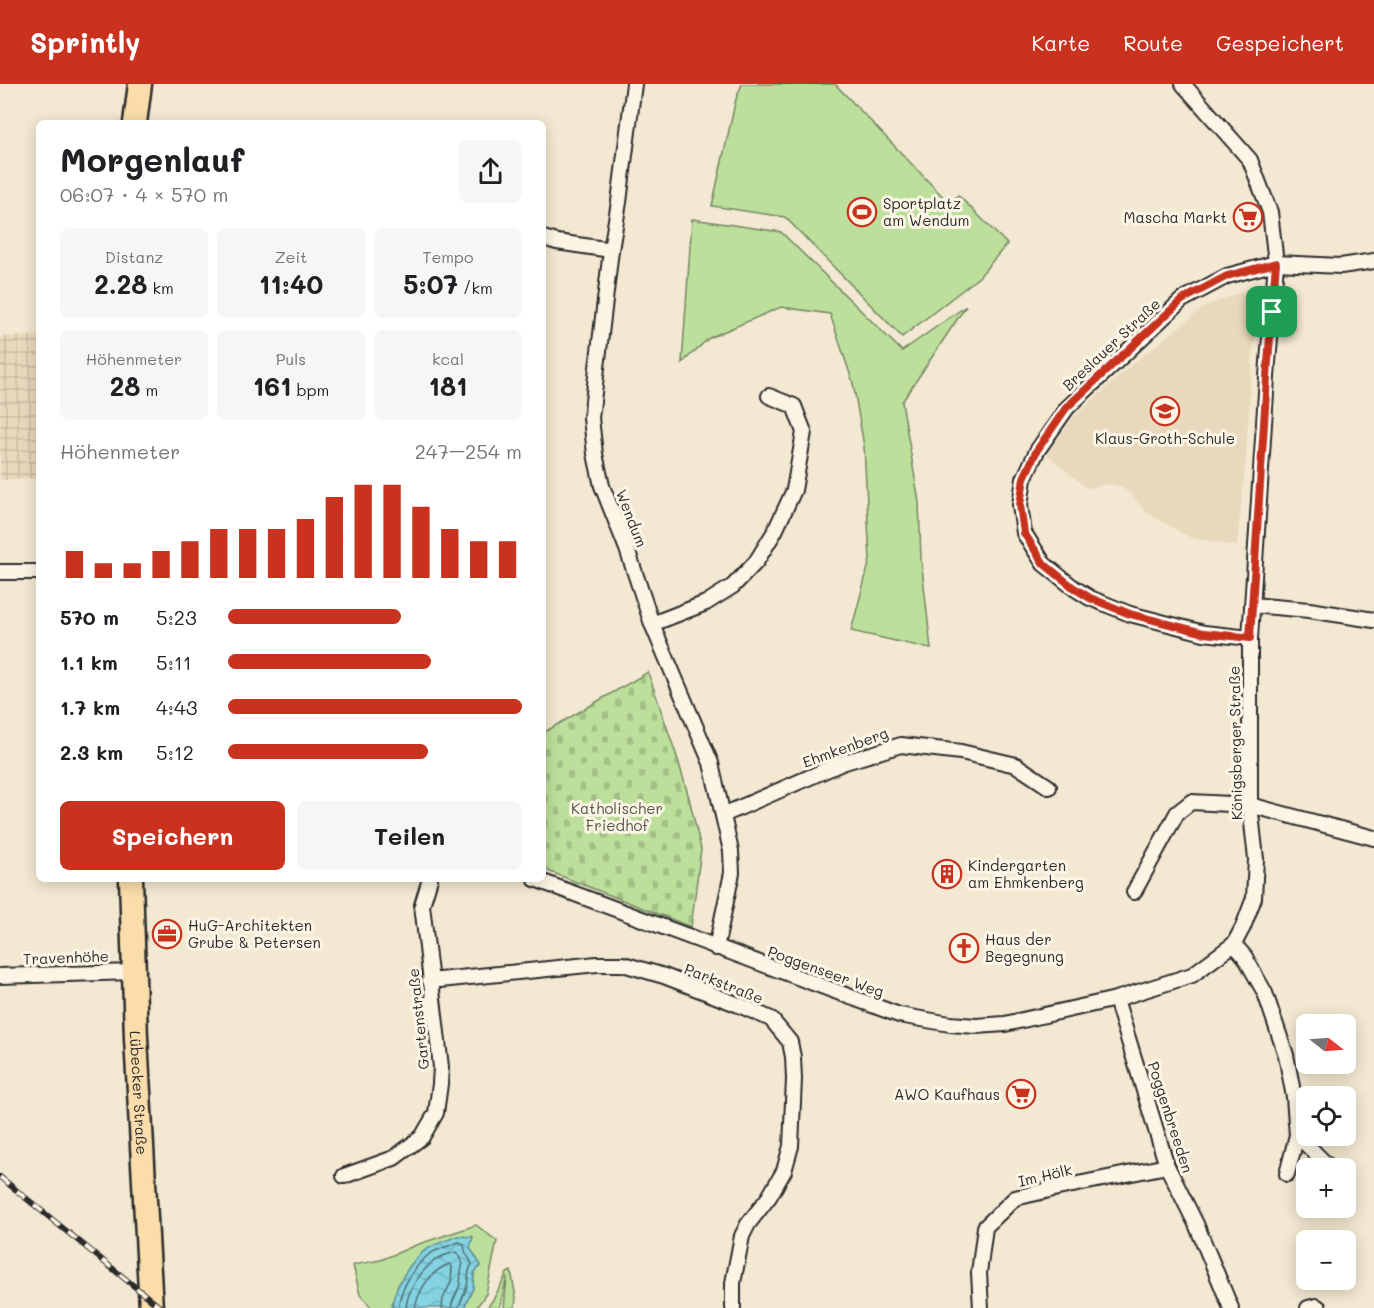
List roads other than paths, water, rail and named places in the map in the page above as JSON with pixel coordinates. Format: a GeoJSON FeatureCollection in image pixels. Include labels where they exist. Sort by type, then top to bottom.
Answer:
{"type":"FeatureCollection","features":[{"type":"Feature","properties":{"kind":"main road"},"geometry":{"type":"LineString","coordinates":[[135,120],[140,84]]}},
{"type":"Feature","properties":{"kind":"main road","name":"Lübecker Straße"},"geometry":{"type":"LineString","coordinates":[[131,882],[151,1308]]}},
{"type":"Feature","properties":{"kind":"street","name":"Wendum"},"geometry":{"type":"LineString","coordinates":[[634,84],[591,418],[595,454],[602,486],[627,549],[652,624],[711,763],[731,851],[732,873],[716,948]]}},
{"type":"Feature","properties":{"kind":"street","name":"Königsberger Straße"},"geometry":{"type":"LineString","coordinates":[[1116,999],[1192,975],[1234,944],[1254,897],[1256,859],[1250,805],[1250,638],[1276,263],[1270,212],[1250,160],[1183,84]]}},
{"type":"Feature","properties":{"kind":"street"},"geometry":{"type":"LineString","coordinates":[[546,239],[611,250]]}},
{"type":"Feature","properties":{"kind":"street","name":"Breslauer Straße"},"geometry":{"type":"LineString","coordinates":[[1250,638],[1204,633],[1130,614],[1090,598],[1074,588],[1044,564],[1024,533],[1020,505],[1024,478],[1037,450],[1066,408],[1182,300],[1227,276],[1276,263],[1341,266],[1374,261]]}},
{"type":"Feature","properties":{"kind":"street"},"geometry":{"type":"LineString","coordinates":[[652,624],[706,603],[733,586],[756,562],[775,531],[794,490],[804,432],[794,406],[769,396]]}},
{"type":"Feature","properties":{"kind":"street"},"geometry":{"type":"LineString","coordinates":[[0,572],[36,572]]}},
{"type":"Feature","properties":{"kind":"street"},"geometry":{"type":"LineString","coordinates":[[1252,605],[1309,610],[1374,620]]}},
{"type":"Feature","properties":{"kind":"street","name":"Ehmkenberg"},"geometry":{"type":"LineString","coordinates":[[723,815],[842,763],[901,745],[961,752],[1016,765],[1049,788]]}},
{"type":"Feature","properties":{"kind":"street"},"geometry":{"type":"LineString","coordinates":[[1134,891],[1177,813],[1191,802],[1250,805],[1374,837]]}},
{"type":"Feature","properties":{"kind":"street","name":"Gartenstraße"},"geometry":{"type":"LineString","coordinates":[[344,1176],[394,1158],[422,1137],[436,1113],[441,1084],[441,1067],[422,905],[429,882]]}},
{"type":"Feature","properties":{"kind":"street","name":"Poggenseer Weg"},"geometry":{"type":"LineString","coordinates":[[543,882],[899,1015],[941,1023],[976,1026],[1005,1024],[1116,999]]}},
{"type":"Feature","properties":{"kind":"street"},"geometry":{"type":"LineString","coordinates":[[1234,944],[1245,957],[1265,993],[1286,1055],[1296,1122]]}},
{"type":"Feature","properties":{"kind":"street","name":"Parkstraße"},"geometry":{"type":"LineString","coordinates":[[430,981],[597,964],[623,964],[664,976],[771,1019],[790,1042],[793,1057],[791,1146],[784,1171],[742,1236],[733,1283],[733,1308]]}},
{"type":"Feature","properties":{"kind":"street","name":"Travenhöhe"},"geometry":{"type":"LineString","coordinates":[[0,976],[134,972]]}},
{"type":"Feature","properties":{"kind":"street","name":"Poggenbreeden"},"geometry":{"type":"LineString","coordinates":[[1116,999],[1167,1166],[1196,1224],[1231,1308]]}},
{"type":"Feature","properties":{"kind":"street"},"geometry":{"type":"LineString","coordinates":[[1287,1174],[1296,1138]]}},
{"type":"Feature","properties":{"kind":"street"},"geometry":{"type":"LineString","coordinates":[[1309,1146],[1320,1158]]}},
{"type":"Feature","properties":{"kind":"street","name":"Im Hölk"},"geometry":{"type":"LineString","coordinates":[[981,1308],[979,1273],[985,1227],[1015,1198],[1167,1166]]}},
{"type":"Feature","properties":{"kind":"street"},"geometry":{"type":"LineString","coordinates":[[1308,1308],[1316,1306],[1319,1308]]}},
{"type":"Feature","properties":{"kind":"water"},"geometry":{"type":"Polygon","coordinates":[[[458,1236],[473,1237],[470,1248],[481,1265],[474,1273],[473,1288],[464,1308],[393,1308],[399,1284],[415,1259],[438,1243],[458,1236]]]}},
{"type":"Feature","properties":{"kind":"railway"},"geometry":{"type":"LineString","coordinates":[[0,1177],[161,1308]]}},
{"type":"Feature","properties":{"kind":"place","name":"Sportplatz am Wendum"},"geometry":{"type":"Point","coordinates":[862,212]}},
{"type":"Feature","properties":{"kind":"place","name":"Mascha Markt"},"geometry":{"type":"Point","coordinates":[1248,217]}},
{"type":"Feature","properties":{"kind":"place","name":"Klaus-Groth-Schule"},"geometry":{"type":"Point","coordinates":[1165,411]}},
{"type":"Feature","properties":{"kind":"place","name":"Kindergarten am Ehmkenberg"},"geometry":{"type":"Point","coordinates":[947,874]}},
{"type":"Feature","properties":{"kind":"place","name":"HuG-Architekten Grube & Petersen"},"geometry":{"type":"Point","coordinates":[167,934]}},
{"type":"Feature","properties":{"kind":"place","name":"Haus der Begegnung"},"geometry":{"type":"Point","coordinates":[964,948]}},
{"type":"Feature","properties":{"kind":"place","name":"AWO Kaufhaus"},"geometry":{"type":"Point","coordinates":[1021,1094]}},
{"type":"Feature","properties":{"kind":"park label","name":"Katholischer Friedhof"},"geometry":{"type":"Point","coordinates":[617,816]}}]}
